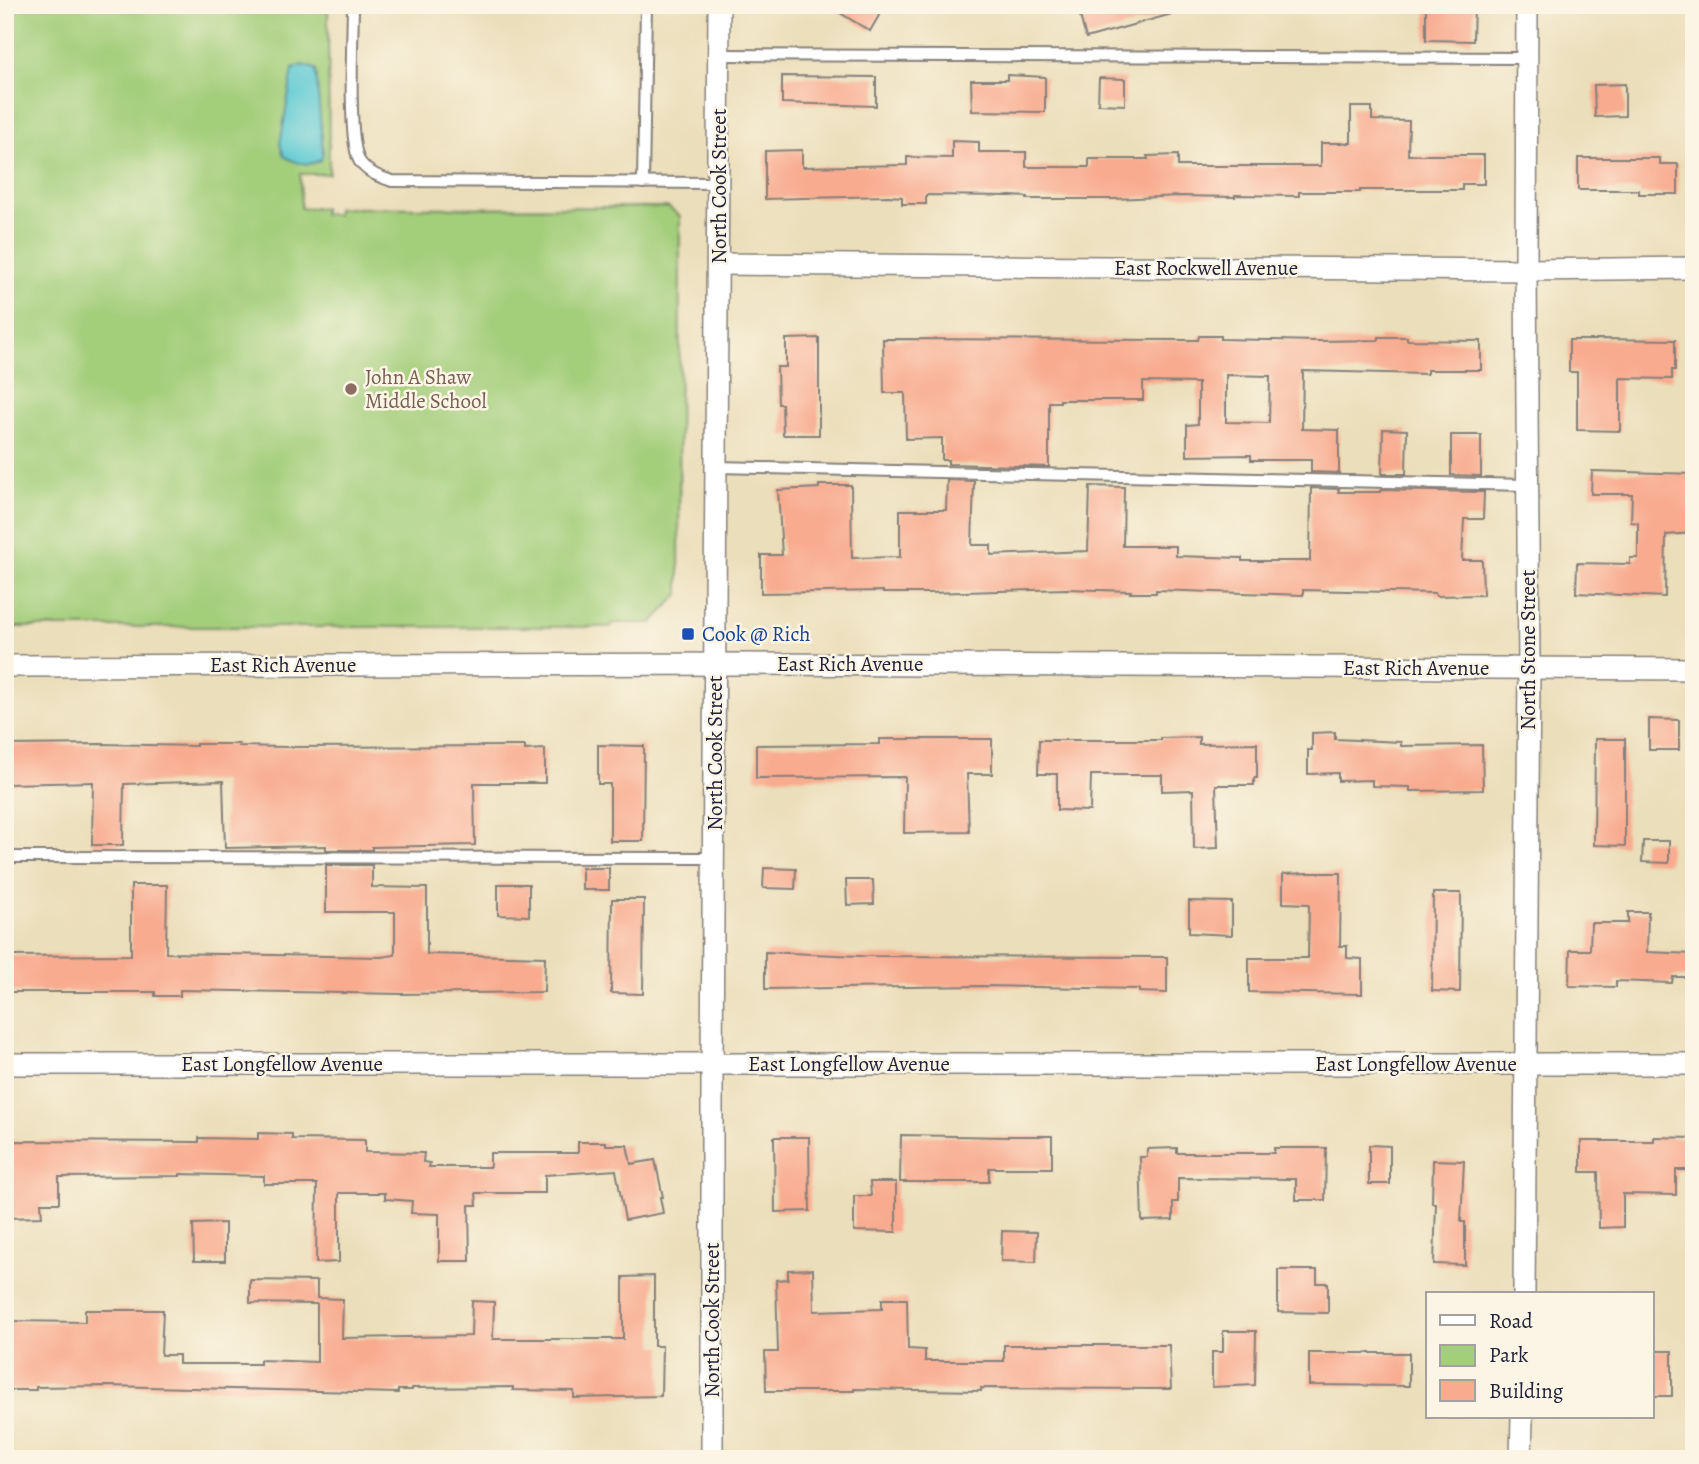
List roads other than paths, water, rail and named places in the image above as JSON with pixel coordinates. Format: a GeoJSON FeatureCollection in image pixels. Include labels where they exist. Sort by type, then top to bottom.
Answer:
{"type":"FeatureCollection","features":[{"type":"Feature","properties":{"kind":"street","name":"North Cook Street"},"geometry":{"type":"LineString","coordinates":[[712,1459],[719,5]]}},
{"type":"Feature","properties":{"kind":"street","name":"North Stone Street"},"geometry":{"type":"LineString","coordinates":[[1524,1292],[1529,669],[1527,5]]}},
{"type":"Feature","properties":{"kind":"street","name":"East Rockwell Avenue"},"geometry":{"type":"LineString","coordinates":[[719,264],[1526,270],[1694,268]]}},
{"type":"Feature","properties":{"kind":"street","name":"East Rich Avenue"},"geometry":{"type":"LineString","coordinates":[[5,666],[715,664],[1694,669]]}},
{"type":"Feature","properties":{"kind":"street","name":"East Longfellow Avenue"},"geometry":{"type":"LineString","coordinates":[[5,1065],[1694,1065]]}},
{"type":"Feature","properties":{"kind":"street"},"geometry":{"type":"LineString","coordinates":[[1521,1459],[1522,1418]]}},
{"type":"Feature","properties":{"kind":"lane"},"geometry":{"type":"LineString","coordinates":[[353,5],[353,138],[359,161],[374,175],[392,181],[719,183]]}},
{"type":"Feature","properties":{"kind":"lane"},"geometry":{"type":"LineString","coordinates":[[643,183],[646,5]]}},
{"type":"Feature","properties":{"kind":"lane"},"geometry":{"type":"LineString","coordinates":[[719,55],[1527,58]]}},
{"type":"Feature","properties":{"kind":"lane"},"geometry":{"type":"LineString","coordinates":[[715,467],[1527,485]]}},
{"type":"Feature","properties":{"kind":"lane"},"geometry":{"type":"LineString","coordinates":[[5,857],[715,858]]}},
{"type":"Feature","properties":{"kind":"water"},"geometry":{"type":"Polygon","coordinates":[[[302,65],[316,69],[323,153],[321,160],[306,164],[284,156],[280,144],[293,69],[302,65]]]}},
{"type":"Feature","properties":{"kind":"place","name":"John A Shaw Middle School"},"geometry":{"type":"Point","coordinates":[351,389]}},
{"type":"Feature","properties":{"kind":"place","name":"Cook @ Rich"},"geometry":{"type":"Point","coordinates":[688,634]}}]}
